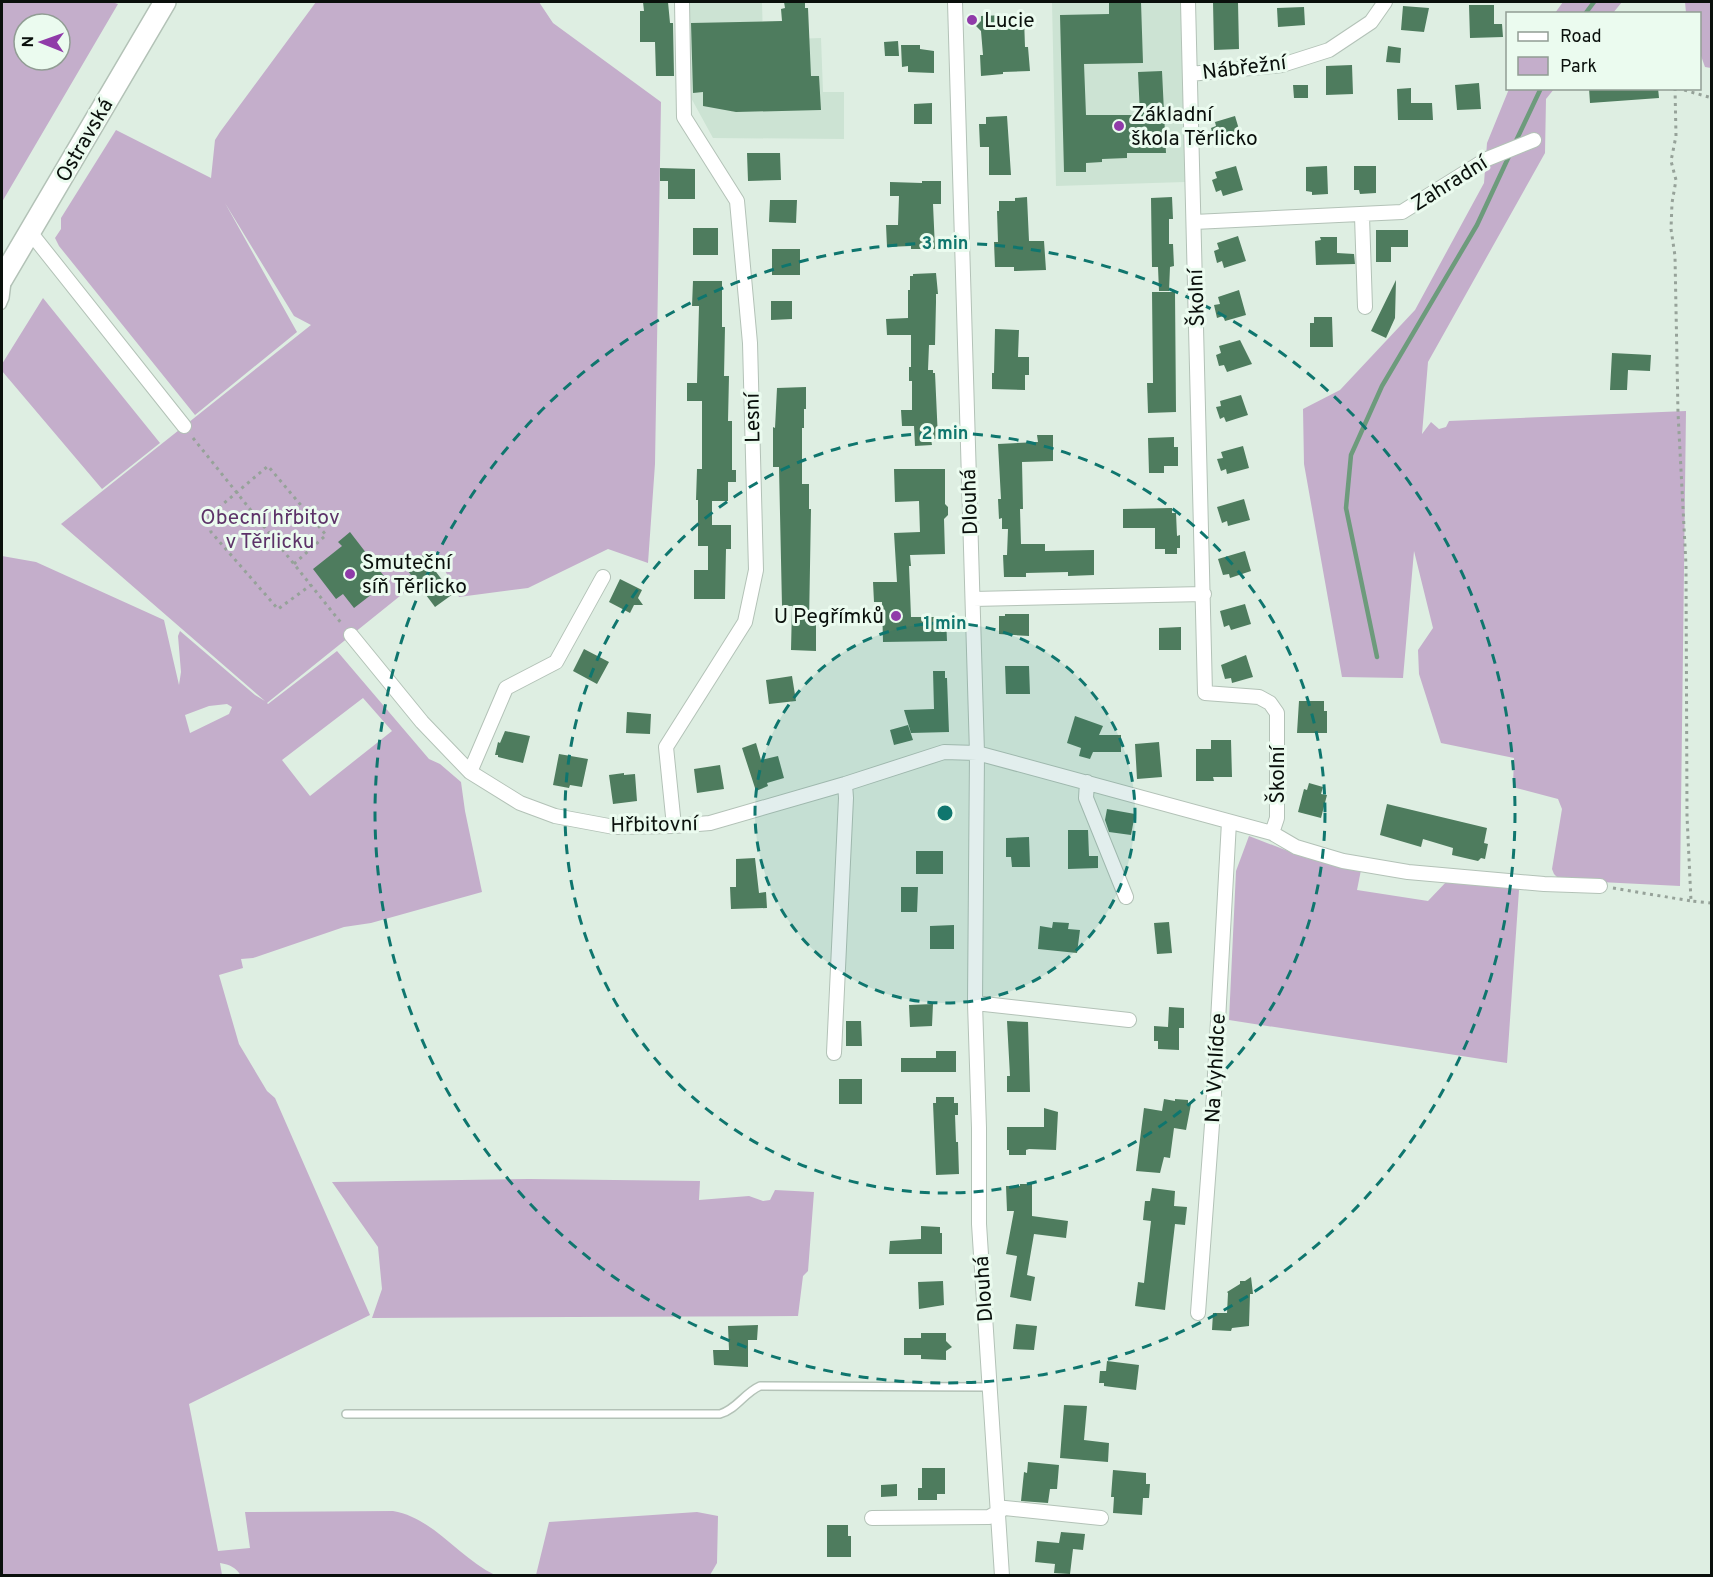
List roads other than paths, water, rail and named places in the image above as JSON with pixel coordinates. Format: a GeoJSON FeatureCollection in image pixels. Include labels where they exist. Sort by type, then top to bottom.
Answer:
{"type":"FeatureCollection","features":[{"type":"Feature","properties":{"kind":"main road","name":"Ostravská"},"geometry":{"type":"LineString","coordinates":[[5,273],[165,2]]}},
{"type":"Feature","properties":{"kind":"street","name":"Lesní"},"geometry":{"type":"LineString","coordinates":[[674,826],[666,747],[745,622],[756,570],[750,343],[737,201],[684,117],[682,2]]}},
{"type":"Feature","properties":{"kind":"street","name":"Dlouhá"},"geometry":{"type":"LineString","coordinates":[[956,2],[977,753],[975,1003],[979,1224],[1002,1575]]}},
{"type":"Feature","properties":{"kind":"street","name":"Školní"},"geometry":{"type":"LineString","coordinates":[[1188,2],[1205,693],[1259,698],[1270,703],[1277,713],[1277,818],[1272,833]]}},
{"type":"Feature","properties":{"kind":"street","name":"Nábřežní"},"geometry":{"type":"LineString","coordinates":[[1190,74],[1282,65],[1329,50],[1371,22],[1385,2]]}},
{"type":"Feature","properties":{"kind":"street","name":"Zahradní"},"geometry":{"type":"LineString","coordinates":[[1194,222],[1362,216],[1402,212],[1487,159],[1534,140]]}},
{"type":"Feature","properties":{"kind":"street"},"geometry":{"type":"LineString","coordinates":[[1362,216],[1365,307]]}},
{"type":"Feature","properties":{"kind":"street"},"geometry":{"type":"LineString","coordinates":[[30,232],[184,426]]}},
{"type":"Feature","properties":{"kind":"street"},"geometry":{"type":"LineString","coordinates":[[470,772],[506,688],[556,662],[603,577]]}},
{"type":"Feature","properties":{"kind":"street"},"geometry":{"type":"LineString","coordinates":[[972,599],[1204,594]]}},
{"type":"Feature","properties":{"kind":"street","name":"Hřbitovní"},"geometry":{"type":"LineString","coordinates":[[351,635],[422,722],[470,772],[520,803],[555,816],[614,827],[710,823],[944,752],[977,753]]}},
{"type":"Feature","properties":{"kind":"street"},"geometry":{"type":"LineString","coordinates":[[977,753],[1272,833],[1296,847],[1343,861],[1408,872],[1545,884],[1600,886]]}},
{"type":"Feature","properties":{"kind":"street"},"geometry":{"type":"LineString","coordinates":[[1087,782],[1086,798],[1126,897]]}},
{"type":"Feature","properties":{"kind":"street"},"geometry":{"type":"LineString","coordinates":[[834,1053],[846,798],[844,784]]}},
{"type":"Feature","properties":{"kind":"street","name":"Na Vyhlídce"},"geometry":{"type":"LineString","coordinates":[[1198,1313],[1213,1111],[1229,822]]}},
{"type":"Feature","properties":{"kind":"street"},"geometry":{"type":"LineString","coordinates":[[975,1003],[1128,1020]]}},
{"type":"Feature","properties":{"kind":"street"},"geometry":{"type":"LineString","coordinates":[[872,1518],[989,1517],[1005,1508],[1101,1518]]}},
{"type":"Feature","properties":{"kind":"lane"},"geometry":{"type":"LineString","coordinates":[[2,306],[5,298],[5,273]]}},
{"type":"Feature","properties":{"kind":"lane"},"geometry":{"type":"LineString","coordinates":[[346,1414],[720,1414],[732,1410],[760,1386],[990,1387]]}},
{"type":"Feature","properties":{"kind":"waterway"},"geometry":{"type":"LineString","coordinates":[[1586,12],[1594,2]]}},
{"type":"Feature","properties":{"kind":"waterway"},"geometry":{"type":"LineString","coordinates":[[1515,143],[1540,90]]}},
{"type":"Feature","properties":{"kind":"waterway"},"geometry":{"type":"LineString","coordinates":[[1377,657],[1346,508],[1351,455],[1382,386],[1477,225],[1510,154]]}},
{"type":"Feature","properties":{"kind":"place","name":"Lucie"},"geometry":{"type":"Point","coordinates":[972,20]}},
{"type":"Feature","properties":{"kind":"place","name":"Základní škola Těrlicko"},"geometry":{"type":"Point","coordinates":[1119,126]}},
{"type":"Feature","properties":{"kind":"place","name":"Smuteční síň Těrlicko"},"geometry":{"type":"Point","coordinates":[350,574]}},
{"type":"Feature","properties":{"kind":"place","name":"U Pegřímků"},"geometry":{"type":"Point","coordinates":[896,616]}},
{"type":"Feature","properties":{"kind":"park label","name":"Obecní hřbitov v Těrlicku"},"geometry":{"type":"Point","coordinates":[270,529]}}]}
